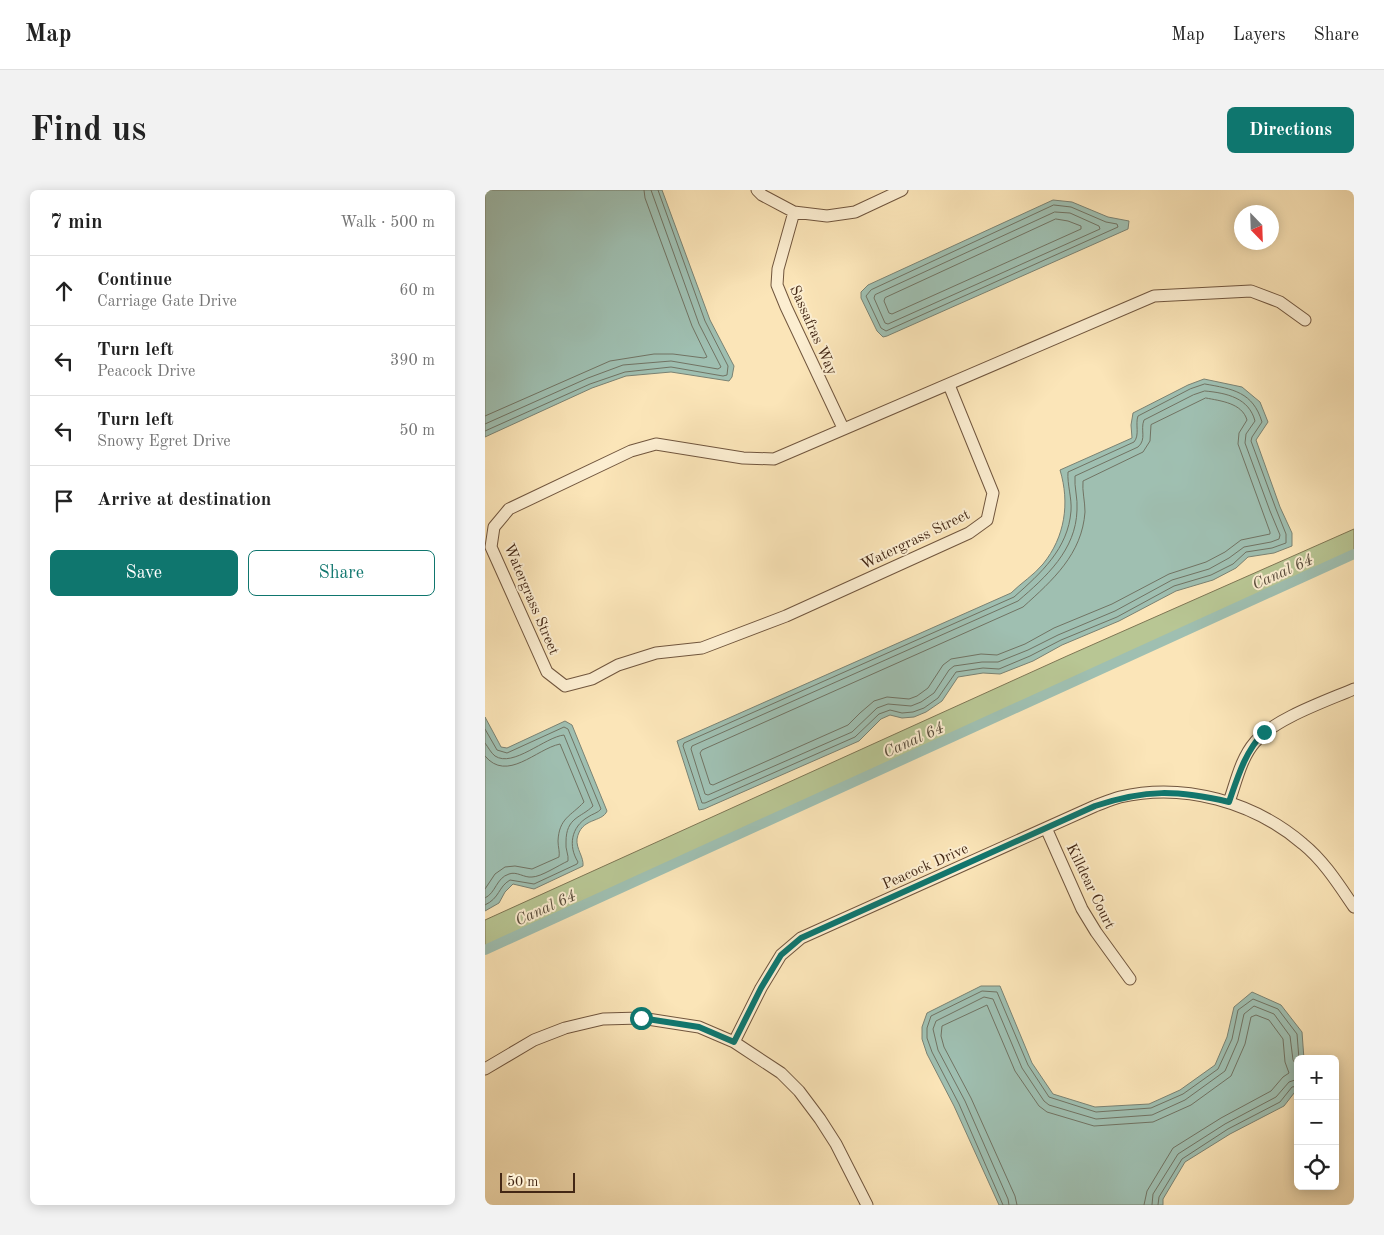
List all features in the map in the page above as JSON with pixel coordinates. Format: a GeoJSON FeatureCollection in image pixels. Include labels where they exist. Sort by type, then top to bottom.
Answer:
{"type":"FeatureCollection","features":[{"type":"Feature","properties":{"kind":"street"},"geometry":{"type":"LineString","coordinates":[[757,190],[762,195],[794,212],[827,216],[855,212],[902,190]]}},
{"type":"Feature","properties":{"kind":"street","name":"Sassafras Way"},"geometry":{"type":"LineString","coordinates":[[794,212],[779,269],[777,285],[843,428]]}},
{"type":"Feature","properties":{"kind":"street","name":"Watergrass Street"},"geometry":{"type":"LineString","coordinates":[[949,385],[993,493],[987,520],[969,533],[785,616],[702,648],[656,653],[617,665],[592,679],[565,686],[547,672],[491,547],[494,527],[509,509],[631,451],[656,444],[743,458],[774,459],[1154,296],[1251,291],[1280,302],[1305,320]]}},
{"type":"Feature","properties":{"kind":"street"},"geometry":{"type":"LineString","coordinates":[[1229,802],[1242,765],[1254,743],[1264,732],[1279,722],[1354,689]]}},
{"type":"Feature","properties":{"kind":"street","name":"Peacock Drive"},"geometry":{"type":"LineString","coordinates":[[734,1042],[761,988],[781,955],[801,938],[1095,806],[1121,797],[1161,792],[1195,794],[1229,802],[1266,818],[1304,845],[1333,877],[1354,907]]}},
{"type":"Feature","properties":{"kind":"street","name":"Killdear Court"},"geometry":{"type":"LineString","coordinates":[[1046,828],[1082,910],[1095,932],[1130,980]]}},
{"type":"Feature","properties":{"kind":"street"},"geometry":{"type":"LineString","coordinates":[[485,1069],[534,1040],[565,1028],[603,1019],[641,1018],[699,1027],[734,1042],[781,1073],[799,1091],[820,1118],[836,1144],[867,1205]]}},
{"type":"Feature","properties":{"kind":"green space"},"geometry":{"type":"Polygon","coordinates":[[[1354,529],[1354,552],[485,951],[485,920],[1067,656],[1354,529]]]}},
{"type":"Feature","properties":{"kind":"water"},"geometry":{"type":"Polygon","coordinates":[[[485,190],[662,190],[710,320],[734,366],[732,377],[729,381],[671,372],[626,376],[592,388],[485,437],[485,190]]]}},
{"type":"Feature","properties":{"kind":"water"},"geometry":{"type":"Polygon","coordinates":[[[1053,200],[1072,202],[1108,217],[1129,221],[1128,229],[887,336],[883,337],[877,331],[861,298],[861,292],[868,285],[1053,200]]]}},
{"type":"Feature","properties":{"kind":"water"},"geometry":{"type":"Polygon","coordinates":[[[1204,379],[1242,387],[1260,402],[1268,422],[1256,440],[1280,507],[1292,533],[1292,546],[1274,553],[1248,557],[1236,568],[1213,580],[1176,591],[1119,621],[1062,645],[1033,661],[1000,674],[983,673],[958,677],[942,701],[926,712],[914,717],[902,718],[890,715],[881,719],[859,741],[699,810],[677,741],[1011,593],[1043,564],[1061,531],[1065,495],[1060,470],[1132,438],[1131,425],[1133,413],[1204,379]]]}},
{"type":"Feature","properties":{"kind":"water"},"geometry":{"type":"Polygon","coordinates":[[[485,717],[501,747],[507,748],[565,721],[572,725],[607,811],[601,817],[583,827],[579,832],[577,843],[583,866],[534,889],[513,884],[505,892],[499,903],[485,911],[485,717]]]}},
{"type":"Feature","properties":{"kind":"water"},"geometry":{"type":"Polygon","coordinates":[[[981,986],[1000,986],[1032,1063],[1053,1094],[1095,1107],[1149,1104],[1180,1090],[1215,1065],[1227,1037],[1234,1007],[1252,992],[1281,1005],[1302,1032],[1304,1055],[1294,1055],[1294,1093],[1284,1106],[1230,1134],[1185,1162],[1163,1199],[1163,1205],[999,1205],[954,1106],[927,1054],[922,1039],[922,1027],[927,1013],[981,986]]]}},
{"type":"Feature","properties":{"kind":"waterway","name":"Canal 64"},"geometry":{"type":"LineString","coordinates":[[485,950],[1354,554]]}},
{"type":"Feature","properties":{"kind":"route"},"geometry":{"type":"LineString","coordinates":[[641,1018],[699,1027],[734,1042],[761,988],[781,955],[801,938],[1095,806],[1121,797],[1161,792],[1195,794],[1229,802],[1242,765],[1254,743],[1264,732]]}}]}
